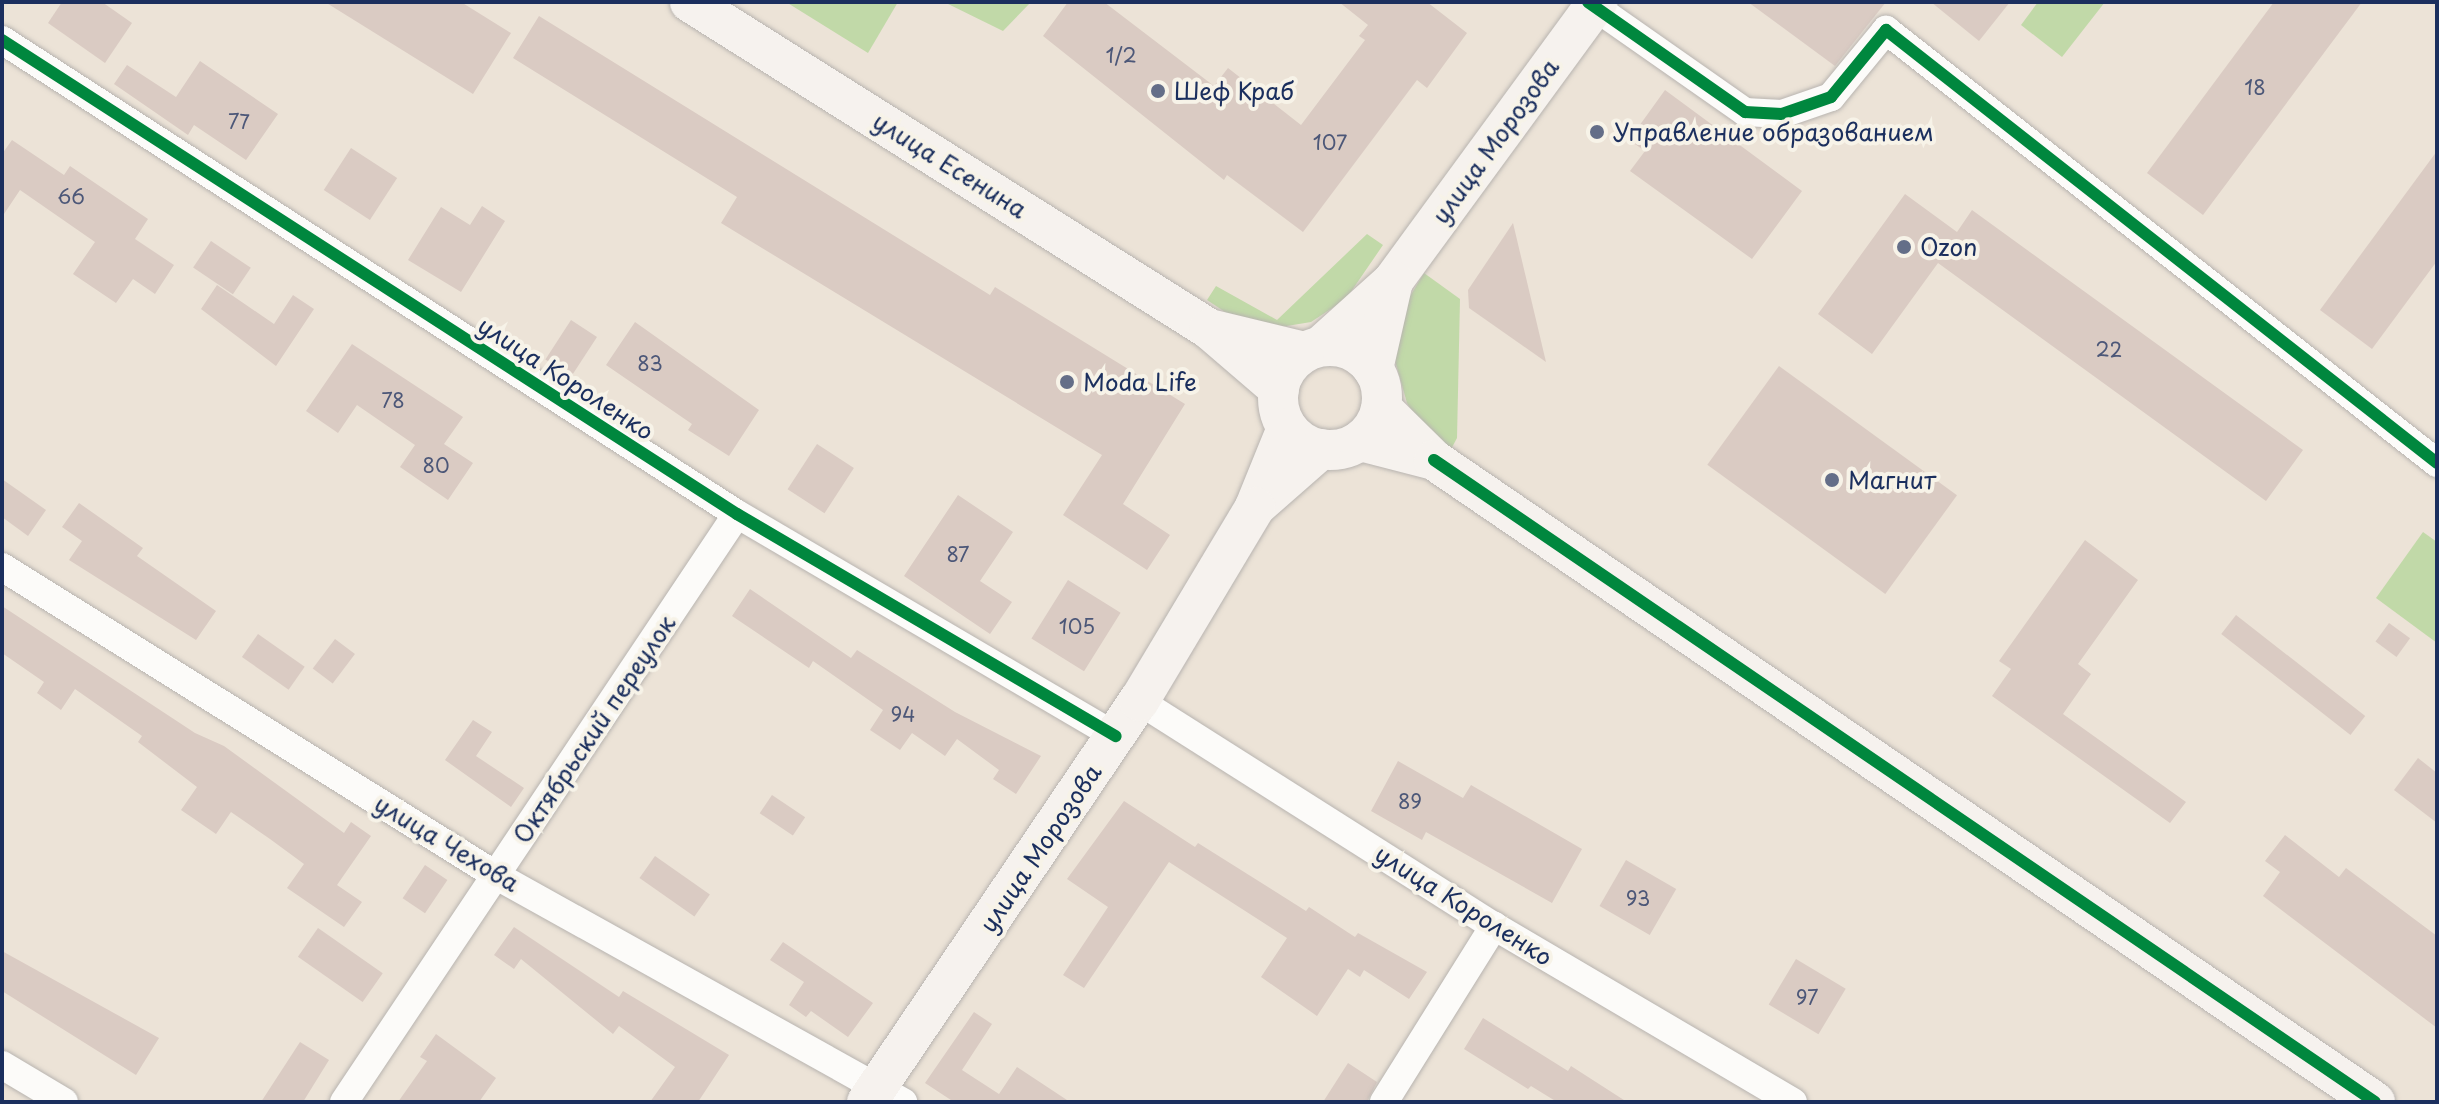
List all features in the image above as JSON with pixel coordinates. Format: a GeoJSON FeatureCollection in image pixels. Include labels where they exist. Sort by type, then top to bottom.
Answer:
{"type":"FeatureCollection","features":[{"type":"Feature","properties":{"kind":"street","name":"улица Есенина"},"geometry":{"type":"LineString","coordinates":[[690,2],[1209,329]]}},
{"type":"Feature","properties":{"kind":"street"},"geometry":{"type":"LineString","coordinates":[[1593,3],[1745,112],[1782,114],[1831,97],[1886,30],[2437,463]]}},
{"type":"Feature","properties":{"kind":"street","name":"улица Морозова"},"geometry":{"type":"LineString","coordinates":[[1393,281],[1593,3]]}},
{"type":"Feature","properties":{"kind":"street","name":"улица Короленко"},"geometry":{"type":"LineString","coordinates":[[2,40],[737,514],[1116,736]]}},
{"type":"Feature","properties":{"kind":"street"},"geometry":{"type":"LineString","coordinates":[[1381,408],[1360,441],[1341,449],[1321,449],[1302,442],[1287,428],[1279,409],[1279,389],[1286,370],[1393,281]]}},
{"type":"Feature","properties":{"kind":"street"},"geometry":{"type":"LineString","coordinates":[[1393,281],[1373,369],[1381,408],[1434,460],[2375,1102]]}},
{"type":"Feature","properties":{"kind":"street"},"geometry":{"type":"LineString","coordinates":[[1209,329],[1313,349],[1341,346],[1373,369]]}},
{"type":"Feature","properties":{"kind":"street"},"geometry":{"type":"LineString","coordinates":[[1209,329],[1279,389]]}},
{"type":"Feature","properties":{"kind":"street"},"geometry":{"type":"LineString","coordinates":[[1255,507],[1287,428]]}},
{"type":"Feature","properties":{"kind":"street"},"geometry":{"type":"LineString","coordinates":[[1360,441],[1434,460]]}},
{"type":"Feature","properties":{"kind":"street"},"geometry":{"type":"LineString","coordinates":[[1255,507],[1321,449]]}},
{"type":"Feature","properties":{"kind":"street","name":"улица Морозова"},"geometry":{"type":"LineString","coordinates":[[882,1097],[1139,701],[1255,507]]}},
{"type":"Feature","properties":{"kind":"street","name":"Октябрьский переулок"},"geometry":{"type":"LineString","coordinates":[[344,1102],[737,514]]}},
{"type":"Feature","properties":{"kind":"street","name":"улица Чехова"},"geometry":{"type":"LineString","coordinates":[[2,567],[497,876],[882,1097]]}},
{"type":"Feature","properties":{"kind":"street","name":"улица Короленко"},"geometry":{"type":"LineString","coordinates":[[1139,701],[1494,926],[1793,1102]]}},
{"type":"Feature","properties":{"kind":"street"},"geometry":{"type":"LineString","coordinates":[[1384,1102],[1494,926]]}},
{"type":"Feature","properties":{"kind":"street"},"geometry":{"type":"LineString","coordinates":[[2,1065],[64,1102]]}},
{"type":"Feature","properties":{"kind":"green space"},"geometry":{"type":"Polygon","coordinates":[[[786,2],[898,2],[868,53],[786,2]]]}},
{"type":"Feature","properties":{"kind":"green space"},"geometry":{"type":"Polygon","coordinates":[[[944,2],[1031,2],[1003,31],[944,2]]]}},
{"type":"Feature","properties":{"kind":"green space"},"geometry":{"type":"Polygon","coordinates":[[[2038,2],[2105,2],[2062,57],[2021,25],[2038,2]]]}},
{"type":"Feature","properties":{"kind":"green space"},"geometry":{"type":"Polygon","coordinates":[[[1367,234],[1383,245],[1346,299],[1311,322],[1269,329],[1231,316],[1207,300],[1216,286],[1277,320],[1367,234]]]}},
{"type":"Feature","properties":{"kind":"green space"},"geometry":{"type":"Polygon","coordinates":[[[1424,273],[1460,299],[1457,438],[1449,453],[1425,432],[1407,403],[1392,350],[1409,298],[1424,273]]]}},
{"type":"Feature","properties":{"kind":"green space"},"geometry":{"type":"Polygon","coordinates":[[[2423,532],[2437,542],[2437,643],[2376,598],[2423,532]]]}},
{"type":"Feature","properties":{"kind":"building"},"geometry":{"type":"Polygon","coordinates":[[[62,2],[102,2],[132,23],[105,63],[48,23],[62,2]]]}},
{"type":"Feature","properties":{"kind":"building"},"geometry":{"type":"Polygon","coordinates":[[[325,2],[461,2],[511,33],[473,94],[325,2]]]}},
{"type":"Feature","properties":{"kind":"building"},"geometry":{"type":"Polygon","coordinates":[[[1068,2],[1104,2],[1214,86],[1228,68],[1301,125],[1365,40],[1359,36],[1368,25],[1339,2],[1427,2],[1467,33],[1427,88],[1417,80],[1303,232],[1227,175],[1224,180],[1043,36],[1068,2]]]}},
{"type":"Feature","properties":{"kind":"building"},"geometry":{"type":"Polygon","coordinates":[[[1748,2],[1886,2],[1835,66],[1748,2]]]}},
{"type":"Feature","properties":{"kind":"building"},"geometry":{"type":"Polygon","coordinates":[[[1931,2],[2010,2],[1979,41],[1931,2]]]}},
{"type":"Feature","properties":{"kind":"building"},"geometry":{"type":"Polygon","coordinates":[[[2274,2],[2362,2],[2203,215],[2147,173],[2274,2]]]}},
{"type":"Feature","properties":{"kind":"building"},"geometry":{"type":"Polygon","coordinates":[[[539,16],[990,295],[995,287],[1185,404],[1123,504],[1170,535],[1147,570],[1063,515],[1102,455],[721,223],[737,197],[513,58],[539,16]]]}},
{"type":"Feature","properties":{"kind":"building"},"geometry":{"type":"Polygon","coordinates":[[[200,61],[278,114],[246,160],[194,125],[188,135],[114,84],[127,65],[176,97],[200,61]]]}},
{"type":"Feature","properties":{"kind":"building"},"geometry":{"type":"Polygon","coordinates":[[[1665,90],[1802,191],[1752,259],[1630,171],[1645,151],[1629,140],[1665,90]]]}},
{"type":"Feature","properties":{"kind":"building"},"geometry":{"type":"Polygon","coordinates":[[[12,140],[64,175],[70,166],[148,219],[135,239],[174,265],[155,294],[133,279],[116,303],[73,274],[95,242],[20,190],[2,217],[2,154],[12,140]]]}},
{"type":"Feature","properties":{"kind":"building"},"geometry":{"type":"Polygon","coordinates":[[[351,148],[397,178],[370,220],[324,190],[351,148]]]}},
{"type":"Feature","properties":{"kind":"building"},"geometry":{"type":"Polygon","coordinates":[[[2437,151],[2437,261],[2372,349],[2320,310],[2437,151]]]}},
{"type":"Feature","properties":{"kind":"building"},"geometry":{"type":"Polygon","coordinates":[[[1905,194],[1957,232],[1972,210],[2303,450],[2266,501],[1938,263],[1872,354],[1818,314],[1905,194]]]}},
{"type":"Feature","properties":{"kind":"building"},"geometry":{"type":"Polygon","coordinates":[[[482,206],[505,221],[461,292],[408,260],[441,207],[470,225],[482,206]]]}},
{"type":"Feature","properties":{"kind":"building"},"geometry":{"type":"Polygon","coordinates":[[[1513,223],[1546,362],[1469,308],[1468,290],[1513,223]]]}},
{"type":"Feature","properties":{"kind":"building"},"geometry":{"type":"Polygon","coordinates":[[[211,241],[251,268],[233,294],[193,268],[211,241]]]}},
{"type":"Feature","properties":{"kind":"building"},"geometry":{"type":"Polygon","coordinates":[[[217,285],[274,324],[293,295],[314,309],[276,366],[201,309],[217,285]]]}},
{"type":"Feature","properties":{"kind":"building"},"geometry":{"type":"Polygon","coordinates":[[[571,320],[597,337],[571,376],[545,359],[571,320]]]}},
{"type":"Feature","properties":{"kind":"building"},"geometry":{"type":"Polygon","coordinates":[[[635,322],[759,410],[729,456],[688,430],[692,424],[606,365],[635,322]]]}},
{"type":"Feature","properties":{"kind":"building"},"geometry":{"type":"Polygon","coordinates":[[[352,344],[463,417],[444,444],[473,463],[448,500],[400,467],[415,445],[357,405],[338,433],[306,411],[352,344]]]}},
{"type":"Feature","properties":{"kind":"building","name":"Магнит"},"geometry":{"type":"Polygon","coordinates":[[[1779,366],[1957,495],[1885,594],[1707,465],[1779,366]]]}},
{"type":"Feature","properties":{"kind":"building"},"geometry":{"type":"Polygon","coordinates":[[[817,444],[854,468],[824,513],[788,489],[817,444]]]}},
{"type":"Feature","properties":{"kind":"building"},"geometry":{"type":"Polygon","coordinates":[[[2,479],[46,510],[28,536],[2,517],[2,479]]]}},
{"type":"Feature","properties":{"kind":"building"},"geometry":{"type":"Polygon","coordinates":[[[958,495],[1013,532],[980,581],[1012,602],[990,634],[904,576],[958,495]]]}},
{"type":"Feature","properties":{"kind":"building"},"geometry":{"type":"Polygon","coordinates":[[[79,503],[143,548],[137,556],[216,611],[196,640],[69,560],[82,541],[62,527],[79,503]]]}},
{"type":"Feature","properties":{"kind":"building"},"geometry":{"type":"Polygon","coordinates":[[[2085,540],[2138,580],[2078,664],[2091,674],[2063,714],[2186,802],[2170,823],[1992,696],[2011,669],[1999,661],[2085,540]]]}},
{"type":"Feature","properties":{"kind":"building"},"geometry":{"type":"Polygon","coordinates":[[[1068,580],[1121,613],[1084,671],[1031,639],[1068,580]]]}},
{"type":"Feature","properties":{"kind":"building"},"geometry":{"type":"Polygon","coordinates":[[[750,589],[851,658],[857,650],[955,712],[1041,756],[1016,794],[993,779],[999,770],[957,739],[945,756],[912,733],[900,750],[870,730],[883,710],[813,661],[809,668],[732,616],[750,589]]]}},
{"type":"Feature","properties":{"kind":"building"},"geometry":{"type":"Polygon","coordinates":[[[2,606],[195,733],[224,746],[344,833],[351,822],[371,836],[337,885],[362,902],[344,927],[287,888],[304,864],[270,839],[231,812],[216,834],[181,810],[197,787],[138,742],[142,736],[75,689],[61,710],[37,693],[44,682],[2,653],[2,606]]]}},
{"type":"Feature","properties":{"kind":"building"},"geometry":{"type":"Polygon","coordinates":[[[2236,615],[2365,716],[2350,735],[2221,634],[2236,615]]]}},
{"type":"Feature","properties":{"kind":"building"},"geometry":{"type":"Polygon","coordinates":[[[2389,623],[2410,638],[2397,657],[2375,642],[2389,623]]]}},
{"type":"Feature","properties":{"kind":"building"},"geometry":{"type":"Polygon","coordinates":[[[258,634],[305,667],[289,690],[242,657],[258,634]]]}},
{"type":"Feature","properties":{"kind":"building"},"geometry":{"type":"Polygon","coordinates":[[[335,639],[355,654],[333,684],[313,669],[335,639]]]}},
{"type":"Feature","properties":{"kind":"building"},"geometry":{"type":"Polygon","coordinates":[[[473,720],[492,732],[476,756],[524,788],[511,807],[445,760],[473,720]]]}},
{"type":"Feature","properties":{"kind":"building"},"geometry":{"type":"Polygon","coordinates":[[[2418,758],[2437,773],[2437,823],[2394,790],[2418,758]]]}},
{"type":"Feature","properties":{"kind":"building"},"geometry":{"type":"Polygon","coordinates":[[[1398,761],[1463,798],[1471,785],[1582,849],[1552,903],[1426,832],[1422,840],[1371,811],[1398,761]]]}},
{"type":"Feature","properties":{"kind":"building"},"geometry":{"type":"Polygon","coordinates":[[[772,795],[805,817],[793,836],[760,813],[772,795]]]}},
{"type":"Feature","properties":{"kind":"building"},"geometry":{"type":"Polygon","coordinates":[[[1124,801],[1195,847],[1198,843],[1306,911],[1309,907],[1355,937],[1358,933],[1427,972],[1409,999],[1364,970],[1360,977],[1348,969],[1317,1016],[1261,977],[1287,938],[1169,862],[1084,988],[1063,975],[1108,907],[1067,879],[1124,801]]]}},
{"type":"Feature","properties":{"kind":"building"},"geometry":{"type":"Polygon","coordinates":[[[2285,835],[2339,877],[2346,868],[2437,936],[2437,1028],[2263,896],[2280,872],[2265,861],[2285,835]]]}},
{"type":"Feature","properties":{"kind":"building"},"geometry":{"type":"Polygon","coordinates":[[[655,856],[710,894],[694,917],[640,878],[655,856]]]}},
{"type":"Feature","properties":{"kind":"building"},"geometry":{"type":"Polygon","coordinates":[[[1626,860],[1676,889],[1650,935],[1600,906],[1626,860]]]}},
{"type":"Feature","properties":{"kind":"building"},"geometry":{"type":"Polygon","coordinates":[[[425,865],[447,880],[425,913],[403,898],[425,865]]]}},
{"type":"Feature","properties":{"kind":"building"},"geometry":{"type":"Polygon","coordinates":[[[514,927],[619,997],[623,991],[729,1055],[698,1102],[650,1102],[675,1067],[619,1026],[613,1034],[521,959],[514,969],[494,955],[514,927]]]}},
{"type":"Feature","properties":{"kind":"building"},"geometry":{"type":"Polygon","coordinates":[[[318,928],[383,973],[363,1002],[298,957],[318,928]]]}},
{"type":"Feature","properties":{"kind":"building"},"geometry":{"type":"Polygon","coordinates":[[[783,942],[873,1003],[848,1037],[811,1011],[806,1017],[789,1005],[804,982],[770,960],[783,942]]]}},
{"type":"Feature","properties":{"kind":"building"},"geometry":{"type":"Polygon","coordinates":[[[2,951],[159,1038],[136,1075],[2,991],[2,951]]]}},
{"type":"Feature","properties":{"kind":"building"},"geometry":{"type":"Polygon","coordinates":[[[1796,959],[1846,989],[1818,1034],[1769,1004],[1796,959]]]}},
{"type":"Feature","properties":{"kind":"building"},"geometry":{"type":"Polygon","coordinates":[[[974,1012],[992,1024],[962,1070],[999,1094],[1017,1067],[1070,1102],[954,1102],[925,1083],[974,1012]]]}},
{"type":"Feature","properties":{"kind":"building"},"geometry":{"type":"Polygon","coordinates":[[[1483,1018],[1568,1071],[1571,1066],[1627,1102],[1557,1102],[1531,1086],[1528,1089],[1464,1049],[1483,1018]]]}},
{"type":"Feature","properties":{"kind":"building"},"geometry":{"type":"Polygon","coordinates":[[[436,1034],[496,1078],[479,1102],[398,1102],[427,1061],[420,1057],[436,1034]]]}},
{"type":"Feature","properties":{"kind":"building"},"geometry":{"type":"Polygon","coordinates":[[[300,1042],[329,1060],[303,1102],[261,1102],[300,1042]]]}},
{"type":"Feature","properties":{"kind":"building"},"geometry":{"type":"Polygon","coordinates":[[[1348,1063],[1377,1082],[1367,1102],[1323,1102],[1348,1063]]]}},
{"type":"Feature","properties":{"kind":"cycle path"},"geometry":{"type":"LineString","coordinates":[[1588,2],[1745,112],[1782,114],[1831,97],[1886,30],[2437,463]]}},
{"type":"Feature","properties":{"kind":"cycle path"},"geometry":{"type":"LineString","coordinates":[[2,40],[737,514],[1116,736]]}},
{"type":"Feature","properties":{"kind":"cycle path"},"geometry":{"type":"LineString","coordinates":[[1434,460],[2375,1102]]}},
{"type":"Feature","properties":{"kind":"place","name":"Шеф Краб"},"geometry":{"type":"Point","coordinates":[1158,91]}},
{"type":"Feature","properties":{"kind":"place","name":"Управление образованием"},"geometry":{"type":"Point","coordinates":[1597,132]}},
{"type":"Feature","properties":{"kind":"place","name":"Ozon"},"geometry":{"type":"Point","coordinates":[1904,247]}},
{"type":"Feature","properties":{"kind":"place","name":"Moda Life"},"geometry":{"type":"Point","coordinates":[1067,382]}},
{"type":"Feature","properties":{"kind":"place","name":"Магнит"},"geometry":{"type":"Point","coordinates":[1832,480]}}]}
